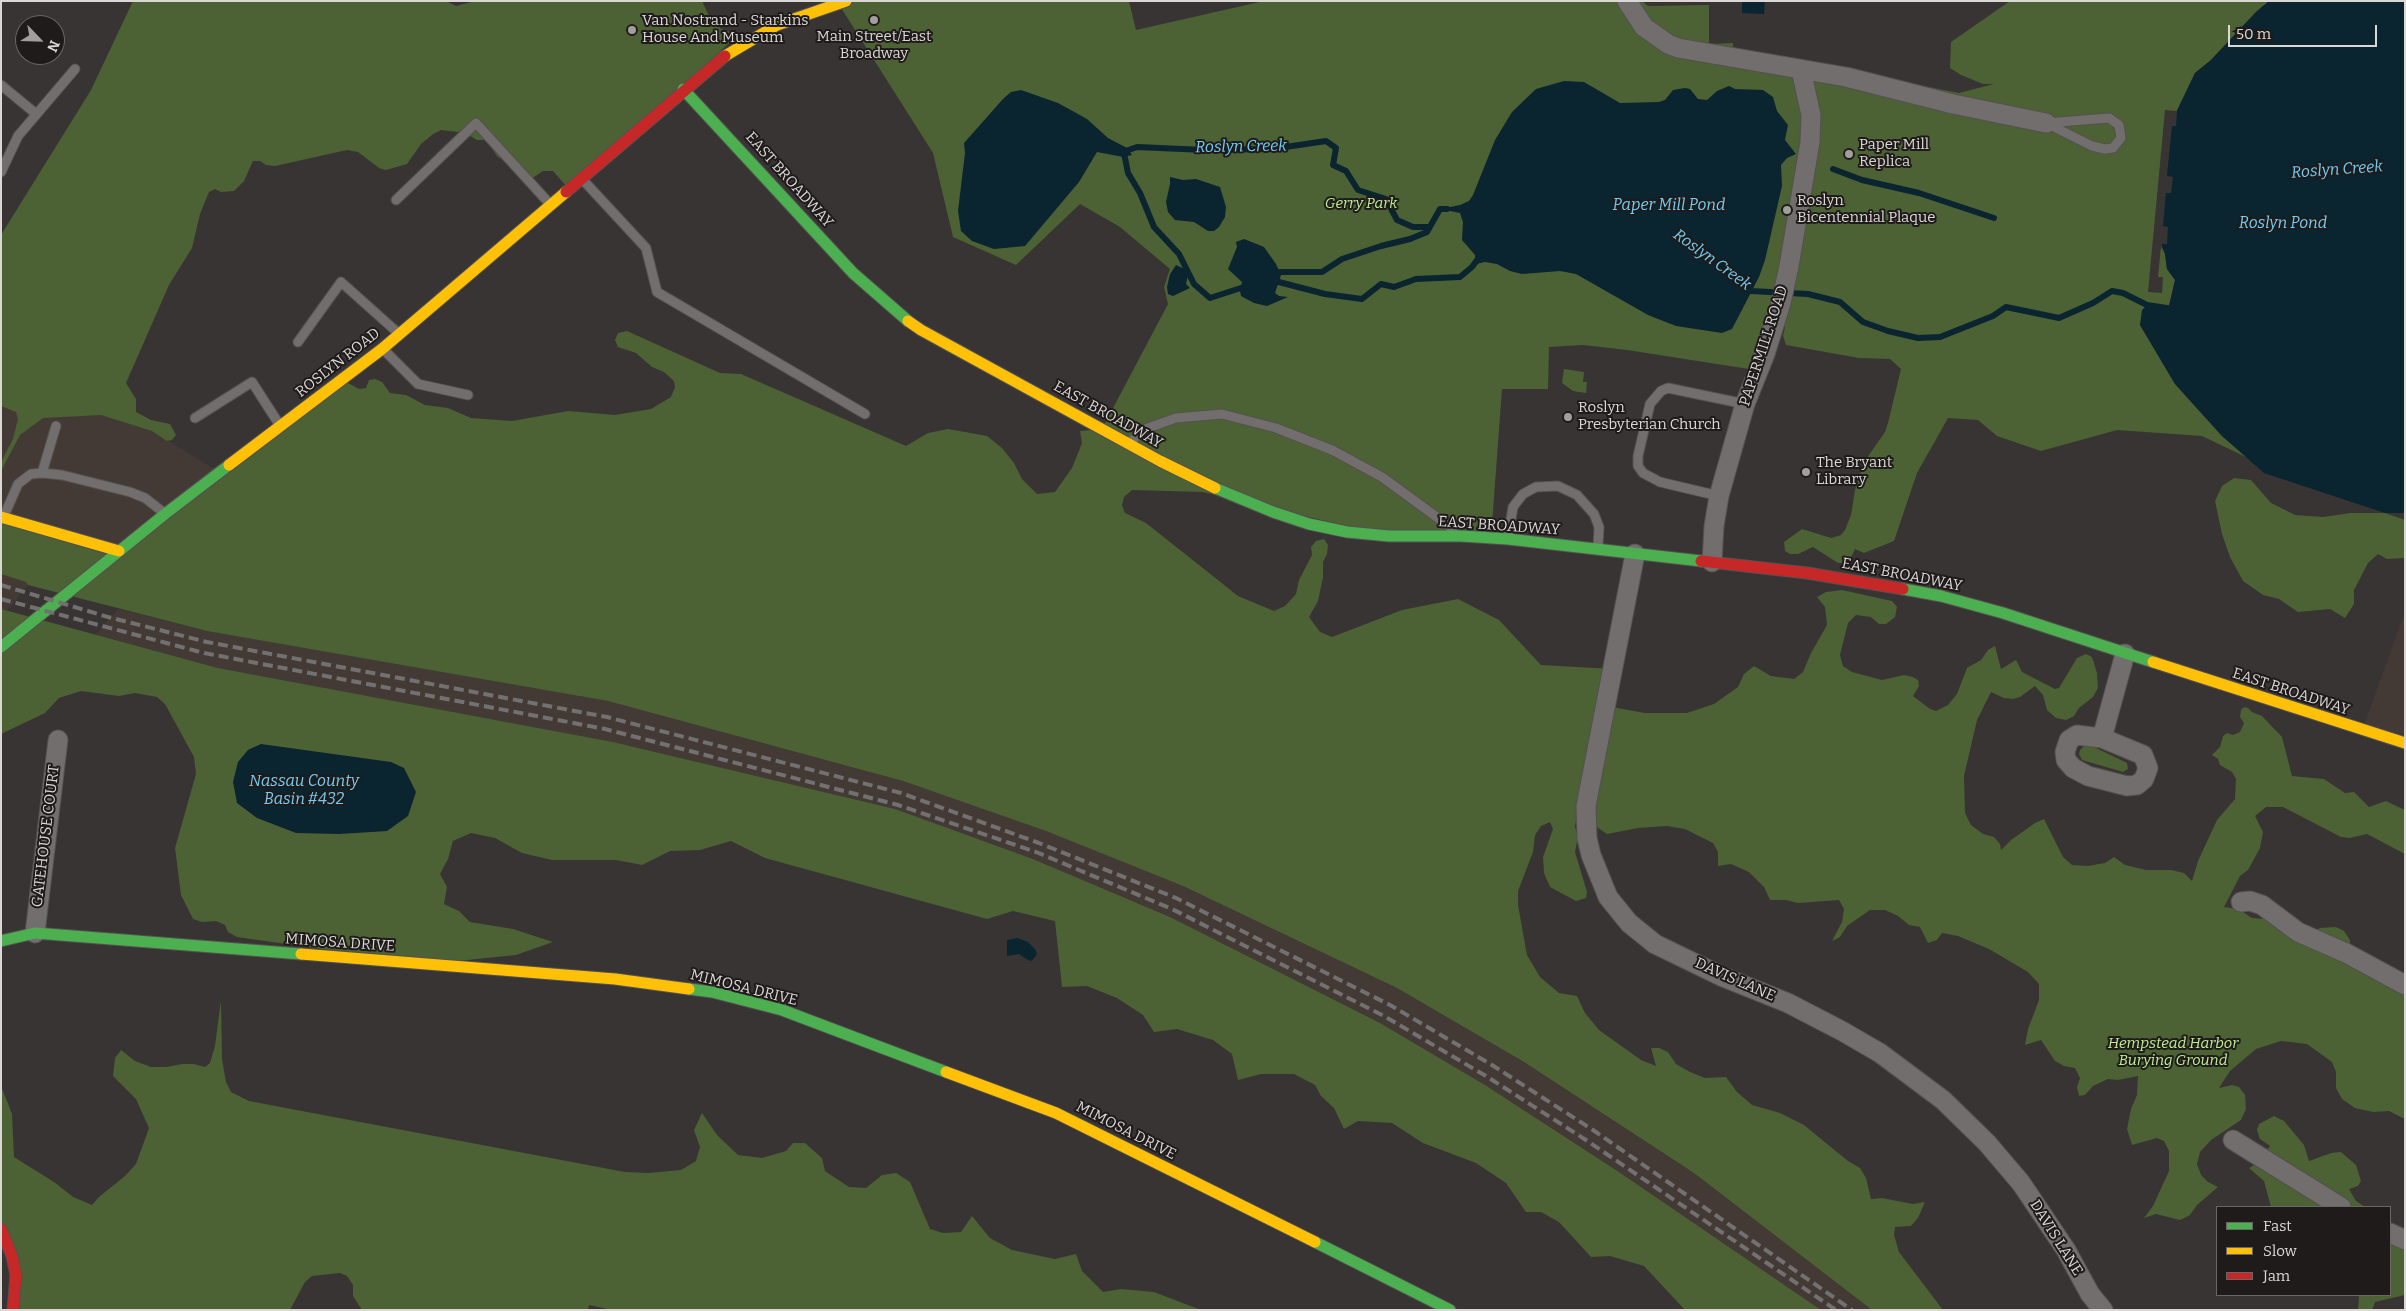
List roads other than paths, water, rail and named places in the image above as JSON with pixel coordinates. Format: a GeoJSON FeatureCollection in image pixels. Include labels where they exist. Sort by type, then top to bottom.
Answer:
{"type":"FeatureCollection","features":[{"type":"Feature","properties":{"kind":"main road","name":"ROSLYN ROAD"},"geometry":{"type":"LineString","coordinates":[[1,647],[165,514],[382,349],[683,89],[732,50],[777,25],[846,1]]}},
{"type":"Feature","properties":{"kind":"main road","name":"EAST BROADWAY"},"geometry":{"type":"LineString","coordinates":[[683,89],[853,273],[903,317],[1128,444],[1206,484],[1272,512],[1309,524],[1389,536],[1461,536],[1508,540],[1807,572],[1941,596],[2003,613],[2405,743]]}},
{"type":"Feature","properties":{"kind":"main road"},"geometry":{"type":"LineString","coordinates":[[131,528],[165,514]]}},
{"type":"Feature","properties":{"kind":"main road"},"geometry":{"type":"LineString","coordinates":[[2,517],[119,551]]}},
{"type":"Feature","properties":{"kind":"main road"},"geometry":{"type":"LineString","coordinates":[[62,534],[98,532]]}},
{"type":"Feature","properties":{"kind":"main road","name":"MIMOSA DRIVE"},"geometry":{"type":"LineString","coordinates":[[1,941],[35,933],[616,979],[712,992],[782,1010],[1056,1113],[1450,1310]]}},
{"type":"Feature","properties":{"kind":"main road"},"geometry":{"type":"LineString","coordinates":[[1,1229],[12,1256],[16,1275],[13,1310]]}},
{"type":"Feature","properties":{"kind":"street"},"geometry":{"type":"LineString","coordinates":[[1627,1],[1644,27],[1668,44],[1678,48],[1846,77],[1953,104],[2046,123]]}},
{"type":"Feature","properties":{"kind":"street","name":"PAPERMILL ROAD"},"geometry":{"type":"LineString","coordinates":[[1712,562],[1719,496],[1745,404],[1765,354],[1781,303],[1789,266],[1810,142],[1810,115],[1801,70]]}},
{"type":"Feature","properties":{"kind":"street","name":"DAVIS LANE"},"geometry":{"type":"LineString","coordinates":[[1635,554],[1586,806],[1587,838],[1591,855],[1608,898],[1629,923],[1655,944],[1724,977],[1788,1003],[1842,1031],[1880,1053],[1943,1100],[1987,1143],[2021,1182],[2066,1250],[2090,1294],[2103,1310]]}},
{"type":"Feature","properties":{"kind":"street"},"geometry":{"type":"LineString","coordinates":[[2102,738],[2125,654]]}},
{"type":"Feature","properties":{"kind":"street","name":"GATEHOUSE COURT"},"geometry":{"type":"LineString","coordinates":[[35,933],[58,740]]}},
{"type":"Feature","properties":{"kind":"street"},"geometry":{"type":"LineString","coordinates":[[2241,902],[2250,901],[2262,905],[2298,932],[2346,953],[2405,985]]}},
{"type":"Feature","properties":{"kind":"street"},"geometry":{"type":"LineString","coordinates":[[2233,1140],[2339,1206]]}},
{"type":"Feature","properties":{"kind":"street"},"geometry":{"type":"LineString","coordinates":[[2391,1233],[2405,1240]]}},
{"type":"Feature","properties":{"kind":"lane"},"geometry":{"type":"LineString","coordinates":[[1,172],[18,136],[75,69]]}},
{"type":"Feature","properties":{"kind":"lane"},"geometry":{"type":"LineString","coordinates":[[1,85],[36,113]]}},
{"type":"Feature","properties":{"kind":"lane"},"geometry":{"type":"LineString","coordinates":[[2109,118],[2119,125],[2122,132],[2121,138],[2113,148],[2098,148],[2046,123],[2109,118]]}},
{"type":"Feature","properties":{"kind":"lane"},"geometry":{"type":"LineString","coordinates":[[396,200],[476,123],[551,205]]}},
{"type":"Feature","properties":{"kind":"lane"},"geometry":{"type":"LineString","coordinates":[[581,178],[646,248],[657,292],[865,414]]}},
{"type":"Feature","properties":{"kind":"lane"},"geometry":{"type":"LineString","coordinates":[[298,342],[341,282],[399,334]]}},
{"type":"Feature","properties":{"kind":"lane"},"geometry":{"type":"LineString","coordinates":[[382,349],[418,384],[468,395]]}},
{"type":"Feature","properties":{"kind":"lane"},"geometry":{"type":"LineString","coordinates":[[195,418],[252,382],[280,426]]}},
{"type":"Feature","properties":{"kind":"lane"},"geometry":{"type":"LineString","coordinates":[[1719,496],[1660,482],[1643,473],[1638,466],[1638,456],[1650,404],[1661,390],[1668,388],[1745,404]]}},
{"type":"Feature","properties":{"kind":"lane"},"geometry":{"type":"LineString","coordinates":[[1128,444],[1145,429],[1176,418],[1222,414],[1276,428],[1332,450],[1382,477],[1461,536]]}},
{"type":"Feature","properties":{"kind":"lane"},"geometry":{"type":"LineString","coordinates":[[42,473],[56,426]]}},
{"type":"Feature","properties":{"kind":"lane"},"geometry":{"type":"LineString","coordinates":[[2,517],[18,484],[24,477],[42,473],[130,492],[145,498],[165,514]]}},
{"type":"Feature","properties":{"kind":"lane"},"geometry":{"type":"LineString","coordinates":[[1508,540],[1509,519],[1513,507],[1523,494],[1536,486],[1558,486],[1577,495],[1594,514],[1599,527],[1598,550]]}},
{"type":"Feature","properties":{"kind":"water"},"geometry":{"type":"Polygon","coordinates":[[[1742,1],[1765,1],[1764,14],[1742,13],[1742,1]]]}},
{"type":"Feature","properties":{"kind":"water","name":"Roslyn Pond"},"geometry":{"type":"Polygon","coordinates":[[[2269,1],[2405,1],[2405,513],[2385,513],[2264,473],[2222,436],[2175,384],[2140,325],[2142,310],[2147,305],[2154,304],[2164,309],[2169,306],[2175,280],[2167,269],[2165,254],[2160,241],[2171,123],[2195,73],[2211,60],[2256,12],[2269,1]]]}},
{"type":"Feature","properties":{"kind":"water","name":"Paper Mill Pond"},"geometry":{"type":"Polygon","coordinates":[[[1564,81],[1584,82],[1620,103],[1659,102],[1665,100],[1673,90],[1685,88],[1690,89],[1698,99],[1707,100],[1717,91],[1729,86],[1735,89],[1763,90],[1773,97],[1777,111],[1788,125],[1785,140],[1796,154],[1787,158],[1781,165],[1782,186],[1765,260],[1759,277],[1732,329],[1722,333],[1676,326],[1648,315],[1576,274],[1560,271],[1522,274],[1510,271],[1497,264],[1485,262],[1476,264],[1475,255],[1462,240],[1463,222],[1460,213],[1440,209],[1469,201],[1495,140],[1512,112],[1536,89],[1564,81]]]}},
{"type":"Feature","properties":{"kind":"water"},"geometry":{"type":"Polygon","coordinates":[[[1021,90],[1058,103],[1087,119],[1108,138],[1127,148],[1132,155],[1123,157],[1097,152],[1079,182],[1025,246],[994,249],[972,241],[961,231],[958,211],[965,153],[964,143],[1003,99],[1011,92],[1021,90]]]}},
{"type":"Feature","properties":{"kind":"water"},"geometry":{"type":"Polygon","coordinates":[[[1170,177],[1183,180],[1196,179],[1220,187],[1226,207],[1225,217],[1219,227],[1214,231],[1208,231],[1194,222],[1175,220],[1168,212],[1166,202],[1170,177]]]}},
{"type":"Feature","properties":{"kind":"water"},"geometry":{"type":"Polygon","coordinates":[[[1244,239],[1264,247],[1281,275],[1275,293],[1279,296],[1288,297],[1267,306],[1254,303],[1241,296],[1242,282],[1228,269],[1237,247],[1236,242],[1244,239]]]}},
{"type":"Feature","properties":{"kind":"water"},"geometry":{"type":"Polygon","coordinates":[[[1176,265],[1189,271],[1186,284],[1190,288],[1173,296],[1168,294],[1167,287],[1170,274],[1176,265]]]}},
{"type":"Feature","properties":{"kind":"water","name":"Nassau County Basin #432"},"geometry":{"type":"Polygon","coordinates":[[[261,744],[391,762],[404,768],[416,792],[408,816],[387,831],[339,834],[296,833],[257,818],[237,803],[233,782],[238,762],[248,750],[261,744]]]}},
{"type":"Feature","properties":{"kind":"water"},"geometry":{"type":"Polygon","coordinates":[[[1017,938],[1028,942],[1035,949],[1037,954],[1032,961],[1019,954],[1007,956],[1007,940],[1017,938]]]}},
{"type":"Feature","properties":{"kind":"waterway","name":"Roslyn Creek"},"geometry":{"type":"LineString","coordinates":[[1123,152],[1137,147],[1205,150],[1272,149],[1326,141],[1336,148],[1333,165],[1346,171],[1358,190],[1386,199],[1397,220],[1413,227],[1429,227]]}},
{"type":"Feature","properties":{"kind":"waterway","name":"Roslyn Creek"},"geometry":{"type":"LineString","coordinates":[[1124,153],[1128,173],[1140,193],[1154,227],[1179,254],[1194,284],[1210,298],[1247,286]]}},
{"type":"Feature","properties":{"kind":"waterway","name":"Roslyn Creek"},"geometry":{"type":"LineString","coordinates":[[1833,169],[1862,180],[1919,193],[1994,218]]}},
{"type":"Feature","properties":{"kind":"waterway","name":"Roslyn Creek"},"geometry":{"type":"LineString","coordinates":[[1272,276],[1280,272],[1322,272],[1342,259],[1410,239],[1427,232],[1440,209],[1447,209]]}},
{"type":"Feature","properties":{"kind":"waterway","name":"Roslyn Creek"},"geometry":{"type":"LineString","coordinates":[[1271,280],[1325,294],[1362,299],[1381,284],[1394,287],[1416,279],[1460,277],[1472,267],[1480,256]]}},
{"type":"Feature","properties":{"kind":"waterway","name":"Roslyn Creek"},"geometry":{"type":"LineString","coordinates":[[1746,287],[1751,291],[1808,294],[1840,302],[1863,322],[1888,331],[1918,338],[1940,337],[1993,316],[2006,307],[2059,318],[2093,303],[2112,291],[2123,293],[2147,305],[2173,309]]}},
{"type":"Feature","properties":{"kind":"railway"},"geometry":{"type":"LineString","coordinates":[[1,585],[108,617],[207,642],[607,717],[901,793],[1039,843],[1176,898],[1390,1005],[1492,1065],[1593,1130],[1852,1310]]}},
{"type":"Feature","properties":{"kind":"railway"},"geometry":{"type":"LineString","coordinates":[[1,599],[204,653],[605,729],[898,805],[1036,852],[1172,909],[1384,1016],[1486,1076],[1586,1140],[1836,1310]]}},
{"type":"Feature","properties":{"kind":"place","name":"Main Street/East Broadway"},"geometry":{"type":"Point","coordinates":[874,20]}},
{"type":"Feature","properties":{"kind":"place","name":"Van Nostrand - Starkins House And Museum"},"geometry":{"type":"Point","coordinates":[632,30]}},
{"type":"Feature","properties":{"kind":"place","name":"Paper Mill Replica"},"geometry":{"type":"Point","coordinates":[1849,154]}},
{"type":"Feature","properties":{"kind":"place","name":"Roslyn Bicentennial Plaque"},"geometry":{"type":"Point","coordinates":[1787,210]}},
{"type":"Feature","properties":{"kind":"place","name":"Roslyn Presbyterian Church"},"geometry":{"type":"Point","coordinates":[1568,417]}},
{"type":"Feature","properties":{"kind":"place","name":"The Bryant Library"},"geometry":{"type":"Point","coordinates":[1806,472]}},
{"type":"Feature","properties":{"kind":"park label","name":"Gerry Park"},"geometry":{"type":"Point","coordinates":[1361,204]}},
{"type":"Feature","properties":{"kind":"park label","name":"Hempstead Harbor Burying Ground"},"geometry":{"type":"Point","coordinates":[2173,1052]}}]}
